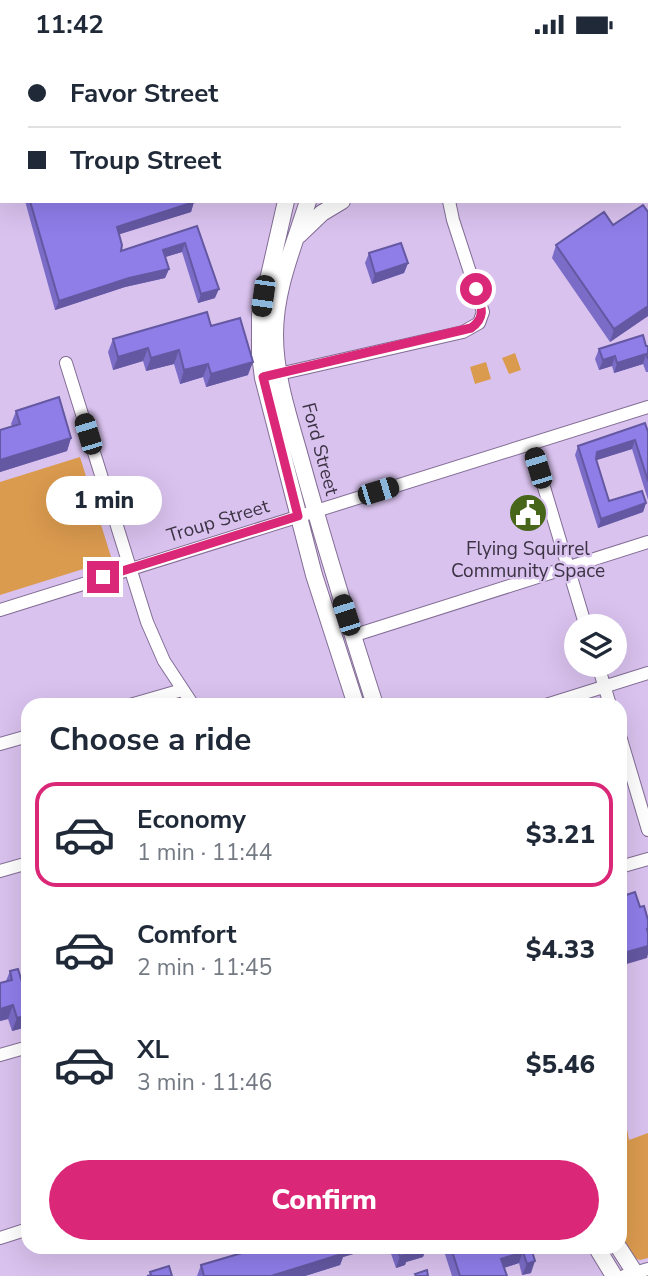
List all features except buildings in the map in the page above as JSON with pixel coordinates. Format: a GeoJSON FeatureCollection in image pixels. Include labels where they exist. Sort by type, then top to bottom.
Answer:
{"type":"FeatureCollection","features":[{"type":"Feature","properties":{"kind":"main road","name":"Ford Street"},"geometry":{"type":"LineString","coordinates":[[286,203],[260,315],[260,355],[271,376],[373,698]]}},
{"type":"Feature","properties":{"kind":"main road","name":"Ford Street"},"geometry":{"type":"LineString","coordinates":[[307,203],[282,279],[271,376],[298,516],[354,698]]}},
{"type":"Feature","properties":{"kind":"main road"},"geometry":{"type":"LineString","coordinates":[[293,243],[322,213],[339,203]]}},
{"type":"Feature","properties":{"kind":"main road"},"geometry":{"type":"LineString","coordinates":[[601,1254],[614,1276]]}},
{"type":"Feature","properties":{"kind":"main road"},"geometry":{"type":"LineString","coordinates":[[623,1254],[636,1273]]}},
{"type":"Feature","properties":{"kind":"street"},"geometry":{"type":"LineString","coordinates":[[271,376],[463,332],[479,323],[483,312],[449,203]]}},
{"type":"Feature","properties":{"kind":"street"},"geometry":{"type":"LineString","coordinates":[[66,363],[155,643],[188,698]]}},
{"type":"Feature","properties":{"kind":"street","name":"Troup Street"},"geometry":{"type":"LineString","coordinates":[[0,610],[648,407]]}},
{"type":"Feature","properties":{"kind":"street"},"geometry":{"type":"LineString","coordinates":[[531,444],[582,614]]}},
{"type":"Feature","properties":{"kind":"street"},"geometry":{"type":"LineString","coordinates":[[352,636],[648,542]]}},
{"type":"Feature","properties":{"kind":"street"},"geometry":{"type":"LineString","coordinates":[[569,698],[648,673]]}},
{"type":"Feature","properties":{"kind":"street"},"geometry":{"type":"LineString","coordinates":[[602,677],[608,698]]}},
{"type":"Feature","properties":{"kind":"street"},"geometry":{"type":"LineString","coordinates":[[153,698],[182,689]]}},
{"type":"Feature","properties":{"kind":"street"},"geometry":{"type":"LineString","coordinates":[[0,744],[21,738]]}},
{"type":"Feature","properties":{"kind":"street"},"geometry":{"type":"LineString","coordinates":[[627,759],[648,829]]}},
{"type":"Feature","properties":{"kind":"street"},"geometry":{"type":"LineString","coordinates":[[627,865],[648,859]]}},
{"type":"Feature","properties":{"kind":"street"},"geometry":{"type":"LineString","coordinates":[[0,871],[21,865]]}},
{"type":"Feature","properties":{"kind":"street"},"geometry":{"type":"LineString","coordinates":[[0,1055],[21,1049]]}},
{"type":"Feature","properties":{"kind":"street"},"geometry":{"type":"LineString","coordinates":[[0,1238],[21,1231]]}},
{"type":"Feature","properties":{"kind":"shaded area"},"geometry":{"type":"Polygon","coordinates":[[[515,353],[521,370],[509,374],[502,358],[515,353]]]}},
{"type":"Feature","properties":{"kind":"shaded area"},"geometry":{"type":"Polygon","coordinates":[[[486,362],[491,379],[475,384],[470,367],[486,362]]]}},
{"type":"Feature","properties":{"kind":"shaded area"},"geometry":{"type":"Polygon","coordinates":[[[80,457],[112,560],[0,595],[0,482],[80,457]]]}},
{"type":"Feature","properties":{"kind":"shaded area"},"geometry":{"type":"Polygon","coordinates":[[[627,1129],[629,1140],[648,1133],[648,1258],[633,1258],[627,1248],[627,1129]]]}},
{"type":"Feature","properties":{"kind":"place","name":"Flying Squirrel Community Space"},"geometry":{"type":"Point","coordinates":[528,513]}},
{"type":"Feature","properties":{"kind":"route"},"geometry":{"type":"LineString","coordinates":[[103,577],[298,516],[263,377],[463,332],[479,323],[482,318],[483,312],[476,289]]}}]}
